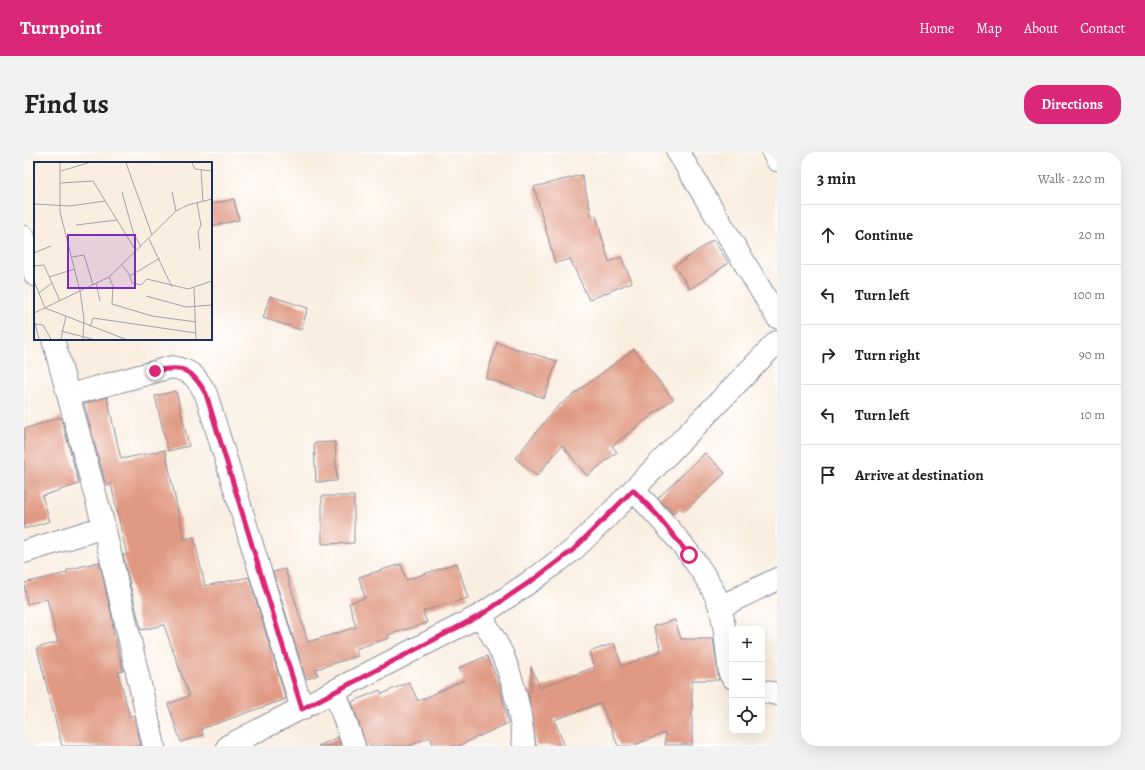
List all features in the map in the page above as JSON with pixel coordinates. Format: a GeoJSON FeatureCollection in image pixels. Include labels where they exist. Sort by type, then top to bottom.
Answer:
{"type":"FeatureCollection","features":[{"type":"Feature","properties":{"kind":"street"},"geometry":{"type":"LineString","coordinates":[[678,152],[777,317]]}},
{"type":"Feature","properties":{"kind":"street"},"geometry":{"type":"LineString","coordinates":[[773,152],[777,160]]}},
{"type":"Feature","properties":{"kind":"street"},"geometry":{"type":"LineString","coordinates":[[24,237],[34,272]]}},
{"type":"Feature","properties":{"kind":"street"},"geometry":{"type":"LineString","coordinates":[[53,340],[70,395],[104,527],[154,746]]}},
{"type":"Feature","properties":{"kind":"street"},"geometry":{"type":"LineString","coordinates":[[228,746],[335,692],[481,615],[537,577],[573,550],[777,342]]}},
{"type":"Feature","properties":{"kind":"street"},"geometry":{"type":"LineString","coordinates":[[70,395],[172,367],[187,370],[198,379],[206,394],[302,709]]}},
{"type":"Feature","properties":{"kind":"street"},"geometry":{"type":"LineString","coordinates":[[633,490],[658,516],[689,555],[710,585],[720,607],[729,667]]}},
{"type":"Feature","properties":{"kind":"street"},"geometry":{"type":"LineString","coordinates":[[24,552],[104,527]]}},
{"type":"Feature","properties":{"kind":"street"},"geometry":{"type":"LineString","coordinates":[[720,607],[777,579]]}},
{"type":"Feature","properties":{"kind":"street"},"geometry":{"type":"LineString","coordinates":[[481,615],[503,655],[513,682],[522,722],[524,746]]}},
{"type":"Feature","properties":{"kind":"street"},"geometry":{"type":"LineString","coordinates":[[335,692],[354,746]]}},
{"type":"Feature","properties":{"kind":"street"},"geometry":{"type":"LineString","coordinates":[[765,692],[777,694]]}},
{"type":"Feature","properties":{"kind":"building"},"geometry":{"type":"Polygon","coordinates":[[[582,175],[592,217],[596,216],[609,262],[621,257],[632,282],[589,300],[570,259],[555,263],[534,187],[582,175]]]}},
{"type":"Feature","properties":{"kind":"building"},"geometry":{"type":"Polygon","coordinates":[[[234,199],[239,220],[212,226],[212,204],[234,199]]]}},
{"type":"Feature","properties":{"kind":"building"},"geometry":{"type":"Polygon","coordinates":[[[713,240],[729,263],[690,289],[675,266],[713,240]]]}},
{"type":"Feature","properties":{"kind":"building"},"geometry":{"type":"Polygon","coordinates":[[[270,296],[308,308],[301,330],[263,318],[270,296]]]}},
{"type":"Feature","properties":{"kind":"building"},"geometry":{"type":"Polygon","coordinates":[[[497,343],[557,361],[544,398],[486,378],[497,343]]]}},
{"type":"Feature","properties":{"kind":"building"},"geometry":{"type":"Polygon","coordinates":[[[634,349],[673,399],[612,446],[617,452],[587,476],[562,445],[537,476],[515,458],[557,407],[634,349]]]}},
{"type":"Feature","properties":{"kind":"building"},"geometry":{"type":"Polygon","coordinates":[[[176,391],[189,446],[168,451],[155,396],[176,391]]]}},
{"type":"Feature","properties":{"kind":"building"},"geometry":{"type":"Polygon","coordinates":[[[107,397],[121,459],[165,450],[184,539],[194,537],[205,586],[249,577],[286,699],[201,729],[203,735],[181,742],[168,704],[189,696],[164,625],[141,630],[123,555],[127,555],[111,484],[106,486],[84,404],[107,397]]]}},
{"type":"Feature","properties":{"kind":"building"},"geometry":{"type":"Polygon","coordinates":[[[61,417],[79,484],[42,496],[50,521],[24,529],[24,429],[61,417]]]}},
{"type":"Feature","properties":{"kind":"building"},"geometry":{"type":"Polygon","coordinates":[[[335,442],[337,481],[316,482],[314,443],[335,442]]]}},
{"type":"Feature","properties":{"kind":"building"},"geometry":{"type":"Polygon","coordinates":[[[705,453],[725,473],[684,512],[680,508],[673,514],[658,498],[705,453]]]}},
{"type":"Feature","properties":{"kind":"building"},"geometry":{"type":"Polygon","coordinates":[[[322,496],[354,496],[354,543],[322,544],[322,496]]]}},
{"type":"Feature","properties":{"kind":"building"},"geometry":{"type":"Polygon","coordinates":[[[99,562],[123,671],[118,672],[130,717],[134,715],[141,746],[62,746],[37,648],[58,642],[47,599],[27,604],[24,583],[67,573],[67,570],[99,562]]]}},
{"type":"Feature","properties":{"kind":"building"},"geometry":{"type":"Polygon","coordinates":[[[457,563],[468,598],[423,611],[427,623],[388,635],[389,638],[355,649],[358,656],[316,669],[318,675],[306,679],[273,572],[285,569],[308,642],[356,627],[349,603],[365,598],[359,577],[401,564],[406,580],[457,563]]]}},
{"type":"Feature","properties":{"kind":"building"},"geometry":{"type":"Polygon","coordinates":[[[675,620],[681,639],[713,639],[719,680],[692,680],[692,745],[665,745],[665,733],[632,746],[618,746],[601,703],[554,720],[565,746],[536,746],[528,692],[531,691],[531,667],[540,688],[595,667],[590,652],[614,643],[622,666],[661,651],[654,626],[675,620]]]}},
{"type":"Feature","properties":{"kind":"building"},"geometry":{"type":"Polygon","coordinates":[[[487,656],[499,683],[508,723],[458,746],[434,746],[430,737],[409,746],[366,746],[352,702],[380,690],[382,694],[409,682],[418,701],[464,680],[459,668],[487,656]]]}},
{"type":"Feature","properties":{"kind":"building"},"geometry":{"type":"Polygon","coordinates":[[[338,737],[341,746],[318,746],[338,737]]]}},
{"type":"Feature","properties":{"kind":"route"},"geometry":{"type":"LineString","coordinates":[[155,371],[172,367],[187,370],[198,379],[206,394],[302,709],[481,615],[537,577],[573,550],[633,490],[658,516],[689,555]]}}]}
